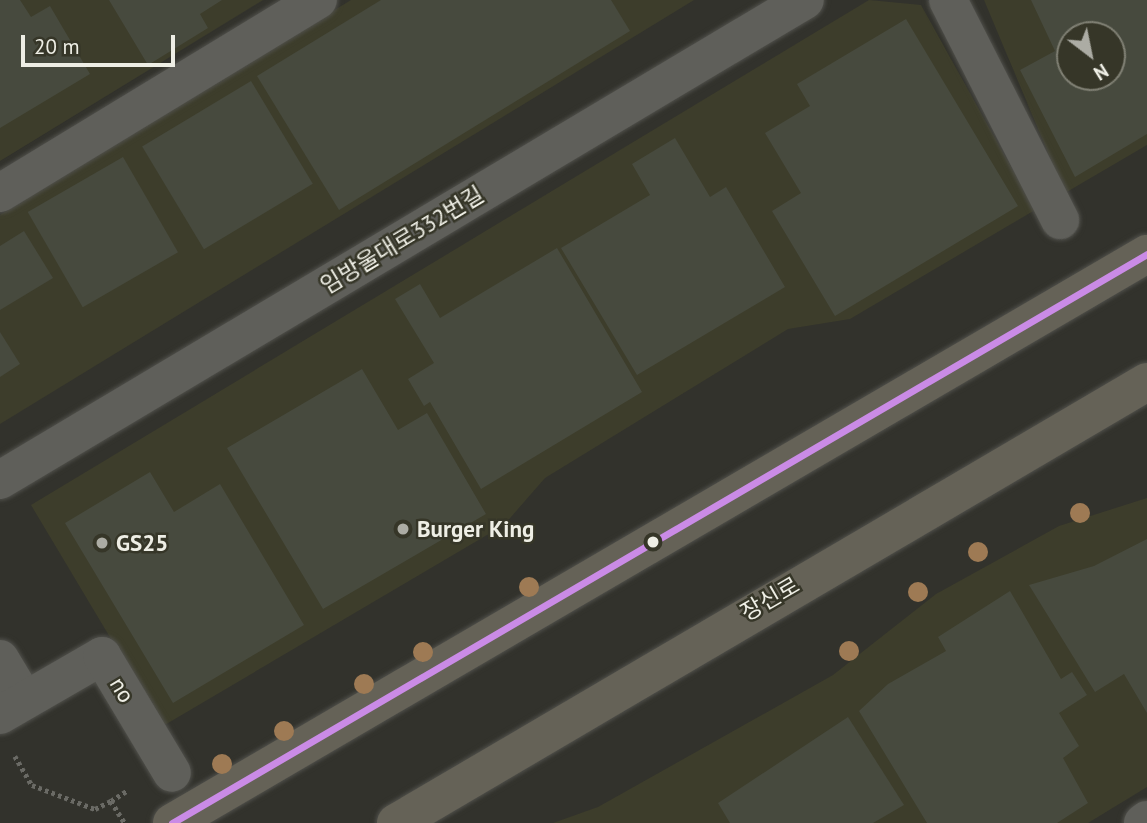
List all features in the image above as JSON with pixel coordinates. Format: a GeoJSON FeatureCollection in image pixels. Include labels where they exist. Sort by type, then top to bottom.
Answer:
{"type":"FeatureCollection","features":[{"type":"Feature","properties":{"kind":"main road"},"geometry":{"type":"LineString","coordinates":[[172,823],[1147,254]]}},
{"type":"Feature","properties":{"kind":"main road","name":"장신로"},"geometry":{"type":"LineString","coordinates":[[396,823],[1147,382]]}},
{"type":"Feature","properties":{"kind":"street"},"geometry":{"type":"LineString","coordinates":[[0,193],[318,0]]}},
{"type":"Feature","properties":{"kind":"street","name":"임방울대로332번길"},"geometry":{"type":"LineString","coordinates":[[0,480],[805,0]]}},
{"type":"Feature","properties":{"kind":"street"},"geometry":{"type":"LineString","coordinates":[[948,0],[1060,220]]}},
{"type":"Feature","properties":{"kind":"street","name":"no"},"geometry":{"type":"LineString","coordinates":[[10,719],[102,656],[162,771]]}},
{"type":"Feature","properties":{"kind":"street"},"geometry":{"type":"LineString","coordinates":[[0,659],[10,719]]}},
{"type":"Feature","properties":{"kind":"path"},"geometry":{"type":"LineString","coordinates":[[10,719],[32,785],[95,810],[111,801],[125,823]]}},
{"type":"Feature","properties":{"kind":"shaded area"},"geometry":{"type":"Polygon","coordinates":[[[0,0],[263,0],[0,161],[0,0]]]}},
{"type":"Feature","properties":{"kind":"shaded area"},"geometry":{"type":"Polygon","coordinates":[[[351,0],[694,0],[0,424],[0,215],[351,0]]]}},
{"type":"Feature","properties":{"kind":"shaded area"},"geometry":{"type":"Polygon","coordinates":[[[869,0],[921,5],[1035,210],[850,319],[788,329],[545,478],[504,525],[163,726],[31,505],[869,0]]]}},
{"type":"Feature","properties":{"kind":"shaded area"},"geometry":{"type":"Polygon","coordinates":[[[984,0],[1147,0],[1147,145],[1065,193],[984,0]]]}},
{"type":"Feature","properties":{"kind":"shaded area"},"geometry":{"type":"Polygon","coordinates":[[[1147,498],[1147,787],[1088,823],[553,823],[598,807],[833,675],[936,594],[1059,526],[1147,498]]]}},
{"type":"Feature","properties":{"kind":"building"},"geometry":{"type":"Polygon","coordinates":[[[0,0],[20,0],[31,17],[50,6],[90,74],[0,128],[0,0]]]}},
{"type":"Feature","properties":{"kind":"building"},"geometry":{"type":"Polygon","coordinates":[[[109,0],[222,0],[200,14],[208,28],[148,65],[109,0]]]}},
{"type":"Feature","properties":{"kind":"building"},"geometry":{"type":"Polygon","coordinates":[[[381,0],[611,0],[630,31],[339,210],[257,76],[381,0]]]}},
{"type":"Feature","properties":{"kind":"building"},"geometry":{"type":"Polygon","coordinates":[[[1031,0],[1147,0],[1147,134],[1075,177],[1020,70],[1055,51],[1031,0]]]}},
{"type":"Feature","properties":{"kind":"building"},"geometry":{"type":"Polygon","coordinates":[[[906,19],[1018,206],[835,316],[772,211],[801,193],[765,133],[810,106],[797,84],[906,19]]]}},
{"type":"Feature","properties":{"kind":"building"},"geometry":{"type":"Polygon","coordinates":[[[251,81],[313,184],[204,249],[142,146],[251,81]]]}},
{"type":"Feature","properties":{"kind":"building"},"geometry":{"type":"Polygon","coordinates":[[[675,138],[710,197],[726,187],[785,287],[637,375],[561,248],[650,195],[632,164],[675,138]]]}},
{"type":"Feature","properties":{"kind":"building"},"geometry":{"type":"Polygon","coordinates":[[[123,157],[178,252],[83,307],[28,212],[123,157]]]}},
{"type":"Feature","properties":{"kind":"building"},"geometry":{"type":"Polygon","coordinates":[[[24,231],[53,278],[0,310],[0,246],[24,231]]]}},
{"type":"Feature","properties":{"kind":"building"},"geometry":{"type":"Polygon","coordinates":[[[557,248],[642,392],[481,489],[430,402],[424,406],[408,379],[434,363],[395,299],[420,284],[440,318],[557,248]]]}},
{"type":"Feature","properties":{"kind":"building"},"geometry":{"type":"Polygon","coordinates":[[[0,332],[20,364],[0,377],[0,332]]]}},
{"type":"Feature","properties":{"kind":"building"},"geometry":{"type":"Polygon","coordinates":[[[362,369],[398,430],[427,413],[486,514],[323,609],[227,448],[362,369]]]}},
{"type":"Feature","properties":{"kind":"building"},"geometry":{"type":"Polygon","coordinates":[[[150,472],[174,512],[220,484],[304,625],[173,703],[65,523],[150,472]]]}},
{"type":"Feature","properties":{"kind":"building"},"geometry":{"type":"Polygon","coordinates":[[[1147,539],[1147,713],[1124,674],[1095,692],[1029,585],[1094,566],[1147,539]]]}},
{"type":"Feature","properties":{"kind":"building"},"geometry":{"type":"Polygon","coordinates":[[[1010,591],[1061,679],[1072,672],[1087,695],[1059,713],[1079,746],[1063,758],[1088,803],[1057,823],[927,823],[859,711],[888,684],[946,651],[938,637],[1010,591]]]}},
{"type":"Feature","properties":{"kind":"building"},"geometry":{"type":"Polygon","coordinates":[[[848,717],[904,805],[873,823],[730,823],[718,803],[848,717]]]}},
{"type":"Feature","properties":{"kind":"transit line"},"geometry":{"type":"LineString","coordinates":[[172,823],[1147,254]]}},
{"type":"Feature","properties":{"kind":"place","name":"Burger King"},"geometry":{"type":"Point","coordinates":[403,529]}},
{"type":"Feature","properties":{"kind":"place","name":"GS25"},"geometry":{"type":"Point","coordinates":[102,543]}}]}
